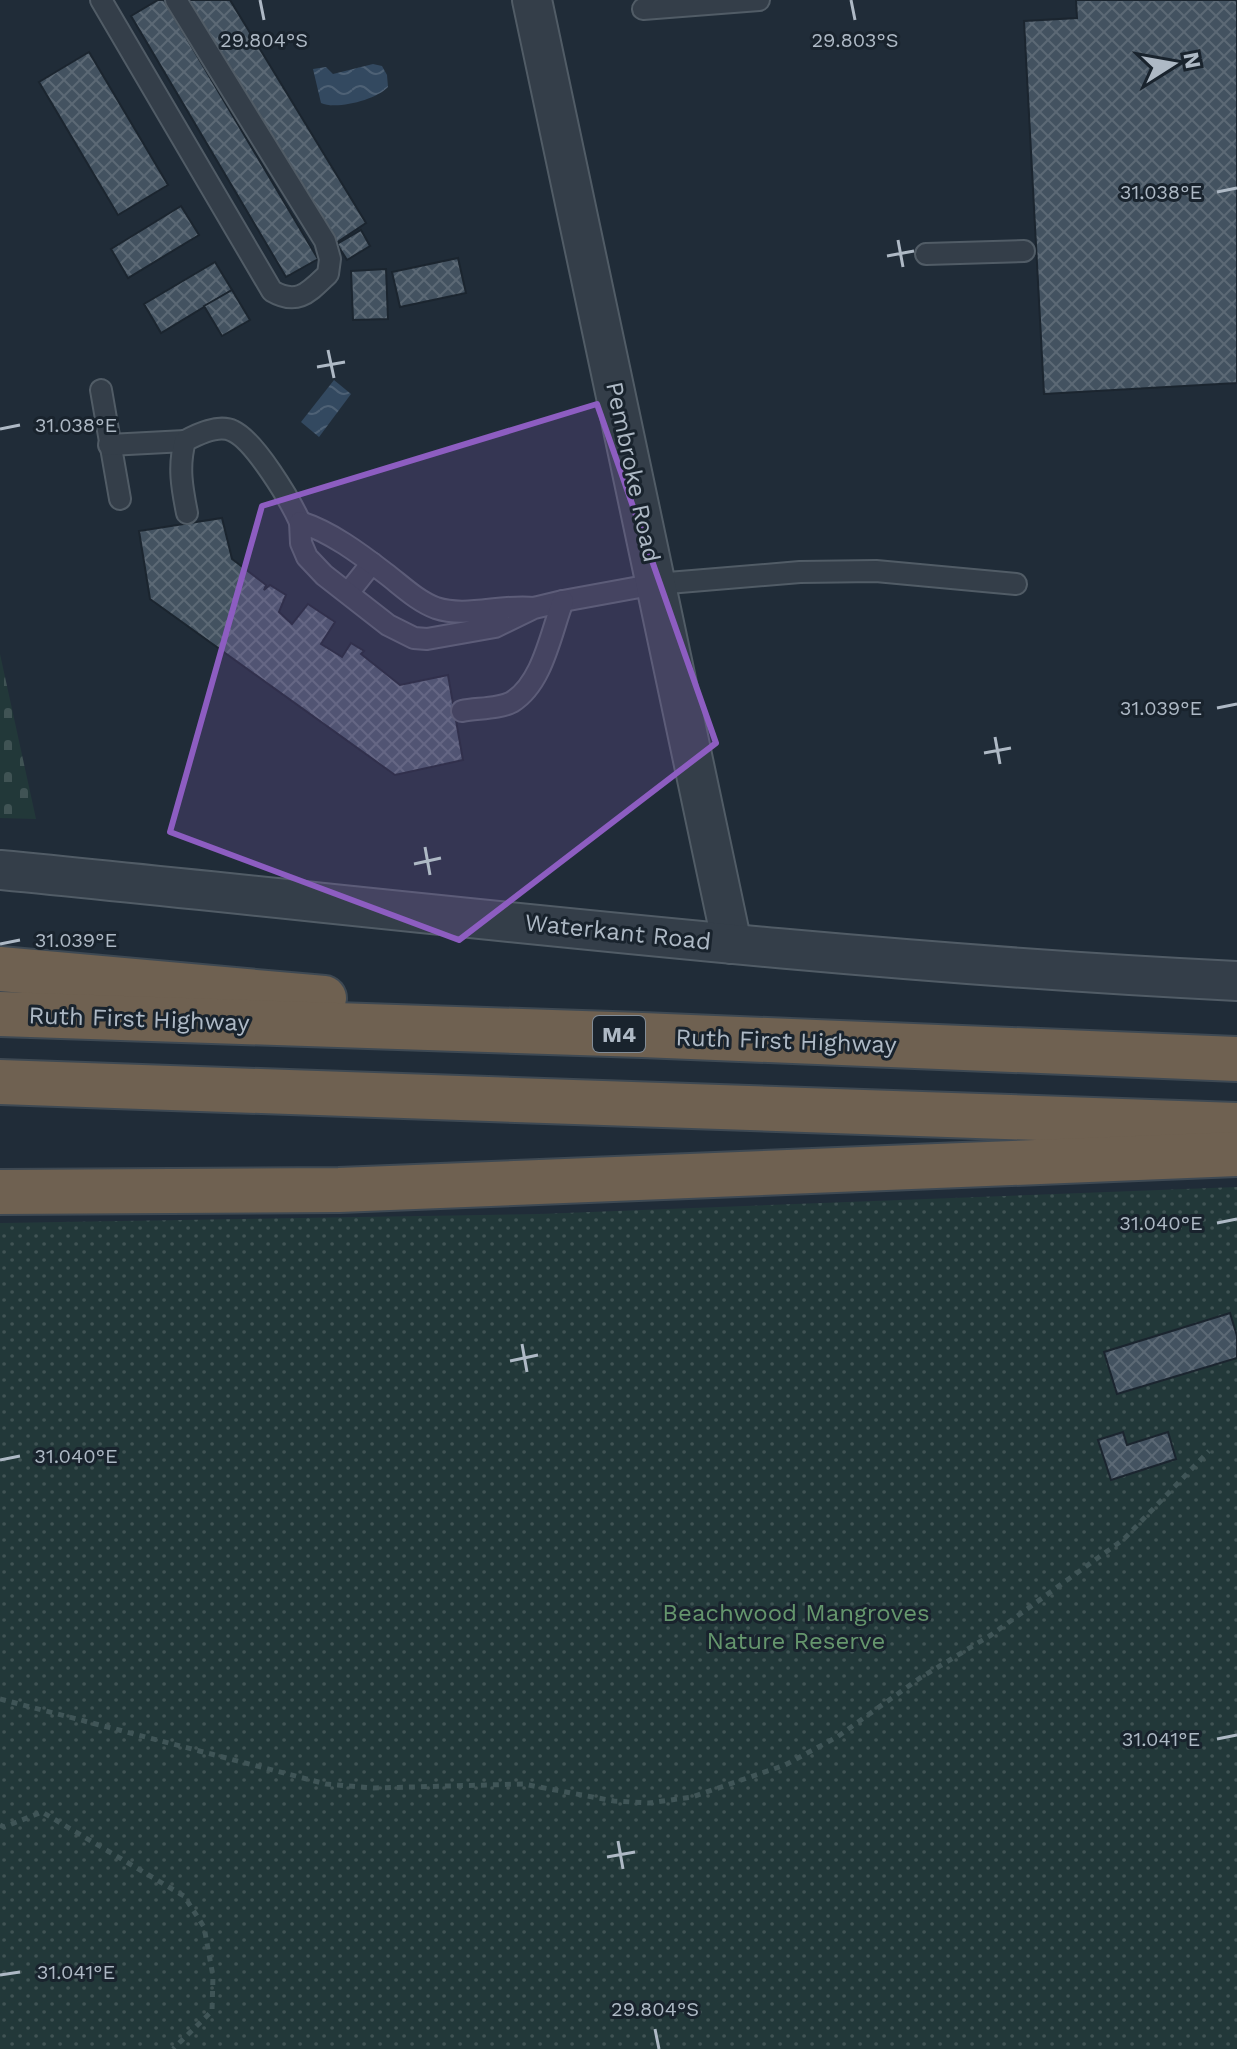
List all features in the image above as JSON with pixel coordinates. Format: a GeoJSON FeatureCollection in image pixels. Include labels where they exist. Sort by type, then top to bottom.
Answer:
{"type":"FeatureCollection","features":[{"type":"Feature","properties":{"kind":"highway"},"geometry":{"type":"LineString","coordinates":[[0,969],[281,993],[642,1035]]}},
{"type":"Feature","properties":{"kind":"highway","name":"Ruth First Highway"},"geometry":{"type":"LineString","coordinates":[[0,1014],[1237,1059]]}},
{"type":"Feature","properties":{"kind":"highway"},"geometry":{"type":"LineString","coordinates":[[0,1082],[1237,1125]]}},
{"type":"Feature","properties":{"kind":"highway"},"geometry":{"type":"LineString","coordinates":[[0,1192],[339,1190],[1237,1154]]}},
{"type":"Feature","properties":{"kind":"street","name":"Pembroke Road"},"geometry":{"type":"LineString","coordinates":[[532,0],[732,944]]}},
{"type":"Feature","properties":{"kind":"street","name":"Waterkant Road"},"geometry":{"type":"LineString","coordinates":[[0,870],[732,944],[1111,975],[1237,981]]}},
{"type":"Feature","properties":{"kind":"lane"},"geometry":{"type":"LineString","coordinates":[[105,1],[272,291],[283,297],[306,295],[328,274],[330,259],[325,241],[176,0]]}},
{"type":"Feature","properties":{"kind":"lane"},"geometry":{"type":"LineString","coordinates":[[643,9],[759,0]]}},
{"type":"Feature","properties":{"kind":"lane"},"geometry":{"type":"LineString","coordinates":[[926,254],[1024,251]]}},
{"type":"Feature","properties":{"kind":"lane"},"geometry":{"type":"LineString","coordinates":[[101,390],[120,499]]}},
{"type":"Feature","properties":{"kind":"lane"},"geometry":{"type":"LineString","coordinates":[[109,445],[185,441],[216,429],[232,430],[266,465],[291,501],[300,522],[301,543],[307,557],[324,575],[388,625],[414,638],[427,639],[495,627],[534,608],[656,584],[800,572],[876,571],[1016,584]]}},
{"type":"Feature","properties":{"kind":"lane"},"geometry":{"type":"LineString","coordinates":[[185,441],[181,456],[181,480],[187,513]]}},
{"type":"Feature","properties":{"kind":"lane"},"geometry":{"type":"LineString","coordinates":[[300,522],[319,528],[414,596],[435,607],[460,611],[512,605],[534,608]]}},
{"type":"Feature","properties":{"kind":"lane"},"geometry":{"type":"LineString","coordinates":[[348,593],[372,563]]}},
{"type":"Feature","properties":{"kind":"lane"},"geometry":{"type":"LineString","coordinates":[[462,711],[509,703],[527,689],[563,601]]}},
{"type":"Feature","properties":{"kind":"path"},"geometry":{"type":"LineString","coordinates":[[0,1699],[326,1784],[374,1788],[523,1784],[614,1801],[649,1803],[692,1797],[785,1765],[837,1737],[920,1678],[991,1635],[1124,1539],[1209,1451]]}},
{"type":"Feature","properties":{"kind":"path"},"geometry":{"type":"LineString","coordinates":[[0,1825],[4,1827],[42,1812],[184,1896],[204,1927],[213,1976],[212,2011],[173,2049]]}},
{"type":"Feature","properties":{"kind":"highlighted area"},"geometry":{"type":"Polygon","coordinates":[[[597,404],[716,743],[459,940],[170,832],[262,506],[597,404]]]}},
{"type":"Feature","properties":{"kind":"green space"},"geometry":{"type":"Polygon","coordinates":[[[0,654],[36,819],[0,818],[0,654]]]}},
{"type":"Feature","properties":{"kind":"green space","name":"Beachwood Mangroves Nature Reserve"},"geometry":{"type":"Polygon","coordinates":[[[1237,1187],[1237,2049],[0,2049],[0,1223],[539,1214],[1237,1187]]]}},
{"type":"Feature","properties":{"kind":"water"},"geometry":{"type":"Polygon","coordinates":[[[373,64],[382,66],[387,75],[388,87],[382,92],[346,104],[321,103],[313,69],[326,67],[333,74],[373,64]]]}},
{"type":"Feature","properties":{"kind":"water"},"geometry":{"type":"Polygon","coordinates":[[[334,380],[351,394],[319,437],[301,422],[334,380]]]}},
{"type":"Feature","properties":{"kind":"building"},"geometry":{"type":"Polygon","coordinates":[[[158,0],[164,0],[318,259],[286,277],[131,16],[158,0]]]}},
{"type":"Feature","properties":{"kind":"building"},"geometry":{"type":"Polygon","coordinates":[[[188,0],[230,0],[366,223],[336,243],[188,0]]]}},
{"type":"Feature","properties":{"kind":"building"},"geometry":{"type":"Polygon","coordinates":[[[1076,0],[1237,0],[1237,383],[1044,394],[1024,21],[1077,18],[1076,0]]]}},
{"type":"Feature","properties":{"kind":"building"},"geometry":{"type":"Polygon","coordinates":[[[89,52],[168,185],[118,215],[39,82],[89,52]]]}},
{"type":"Feature","properties":{"kind":"building"},"geometry":{"type":"Polygon","coordinates":[[[181,206],[199,235],[128,278],[111,249],[181,206]]]}},
{"type":"Feature","properties":{"kind":"building"},"geometry":{"type":"Polygon","coordinates":[[[361,230],[370,246],[347,260],[337,244],[361,230]]]}},
{"type":"Feature","properties":{"kind":"building"},"geometry":{"type":"Polygon","coordinates":[[[458,258],[466,293],[400,307],[392,272],[458,258]]]}},
{"type":"Feature","properties":{"kind":"building"},"geometry":{"type":"Polygon","coordinates":[[[215,262],[232,290],[161,333],[144,304],[215,262]]]}},
{"type":"Feature","properties":{"kind":"building"},"geometry":{"type":"Polygon","coordinates":[[[386,269],[388,319],[353,320],[351,271],[386,269]]]}},
{"type":"Feature","properties":{"kind":"building"},"geometry":{"type":"Polygon","coordinates":[[[232,290],[250,320],[222,336],[204,306],[232,290]]]}},
{"type":"Feature","properties":{"kind":"building"},"geometry":{"type":"Polygon","coordinates":[[[222,518],[232,559],[266,585],[264,590],[270,585],[286,595],[279,612],[292,624],[308,604],[335,622],[321,644],[342,657],[351,643],[400,685],[448,675],[463,760],[395,775],[150,599],[139,531],[222,518]]]}},
{"type":"Feature","properties":{"kind":"building"},"geometry":{"type":"Polygon","coordinates":[[[1230,1313],[1237,1336],[1237,1358],[1117,1394],[1104,1352],[1230,1313]]]}},
{"type":"Feature","properties":{"kind":"building"},"geometry":{"type":"Polygon","coordinates":[[[1123,1432],[1127,1445],[1168,1432],[1176,1459],[1111,1480],[1098,1440],[1123,1432]]]}}]}
